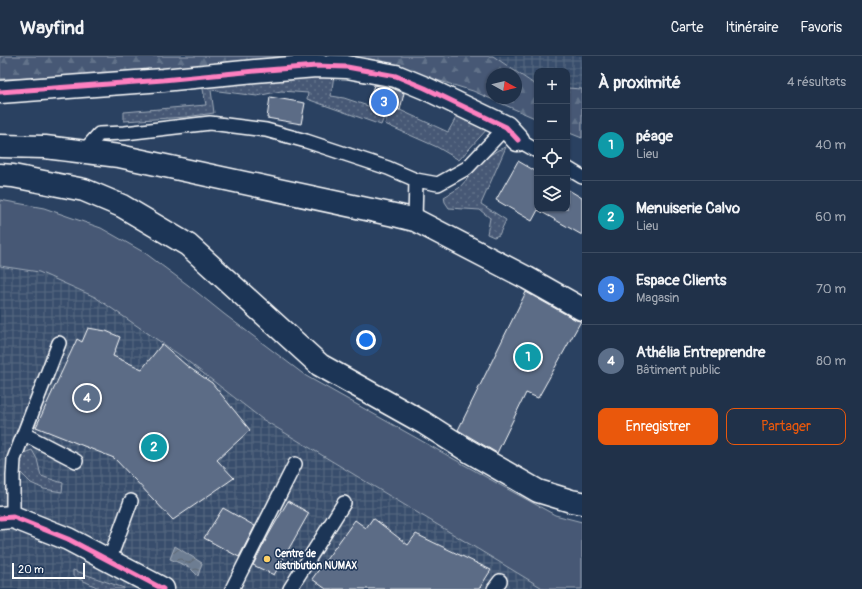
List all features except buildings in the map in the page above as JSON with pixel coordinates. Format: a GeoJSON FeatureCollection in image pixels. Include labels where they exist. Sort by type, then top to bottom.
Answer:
{"type":"FeatureCollection","features":[{"type":"Feature","properties":{"kind":"main road"},"geometry":{"type":"LineString","coordinates":[[0,92],[163,80],[316,66],[347,67],[396,76],[426,88],[512,133]]}},
{"type":"Feature","properties":{"kind":"main road"},"geometry":{"type":"LineString","coordinates":[[0,146],[45,147],[119,156],[415,220],[527,278],[582,309]]}},
{"type":"Feature","properties":{"kind":"main road"},"geometry":{"type":"LineString","coordinates":[[0,175],[13,176],[84,190],[122,206],[188,245],[320,365],[424,423],[465,449],[538,491],[582,503]]}},
{"type":"Feature","properties":{"kind":"main road"},"geometry":{"type":"LineString","coordinates":[[7,518],[68,540],[159,588]]}},
{"type":"Feature","properties":{"kind":"lane"},"geometry":{"type":"LineString","coordinates":[[84,151],[99,134],[125,133],[210,123],[266,130],[306,140],[388,168],[416,180],[438,184],[467,168],[512,133],[534,149]]}},
{"type":"Feature","properties":{"kind":"lane"},"geometry":{"type":"LineString","coordinates":[[570,170],[582,177]]}},
{"type":"Feature","properties":{"kind":"lane"},"geometry":{"type":"LineString","coordinates":[[415,220],[416,180]]}},
{"type":"Feature","properties":{"kind":"lane"},"geometry":{"type":"LineString","coordinates":[[7,518],[14,459],[59,343]]}},
{"type":"Feature","properties":{"kind":"lane"},"geometry":{"type":"LineString","coordinates":[[24,434],[76,461]]}},
{"type":"Feature","properties":{"kind":"lane"},"geometry":{"type":"LineString","coordinates":[[232,589],[295,464]]}},
{"type":"Feature","properties":{"kind":"lane"},"geometry":{"type":"LineString","coordinates":[[109,561],[131,501]]}},
{"type":"Feature","properties":{"kind":"lane"},"geometry":{"type":"LineString","coordinates":[[290,589],[344,503]]}},
{"type":"Feature","properties":{"kind":"shaded area"},"geometry":{"type":"Polygon","coordinates":[[[493,56],[582,56],[582,89],[570,88],[570,68],[534,68],[534,84],[522,76],[522,68],[511,68],[493,56]]]}},
{"type":"Feature","properties":{"kind":"shaded area"},"geometry":{"type":"Polygon","coordinates":[[[0,266],[39,272],[95,297],[159,339],[262,419],[544,589],[0,589],[0,266]]]}},
{"type":"Feature","properties":{"kind":"green space"},"geometry":{"type":"Polygon","coordinates":[[[0,56],[493,56],[511,68],[486,68],[486,97],[473,91],[397,68],[0,79],[0,56]]]}},
{"type":"Feature","properties":{"kind":"green space"},"geometry":{"type":"Polygon","coordinates":[[[334,75],[331,96],[344,98],[386,112],[381,125],[307,99],[308,93],[281,91],[257,96],[211,90],[214,113],[186,117],[124,121],[124,112],[206,105],[202,84],[334,75]]]}},
{"type":"Feature","properties":{"kind":"green space"},"geometry":{"type":"Polygon","coordinates":[[[522,76],[534,84],[534,118],[503,104],[522,104],[522,76]]]}},
{"type":"Feature","properties":{"kind":"green space"},"geometry":{"type":"Polygon","coordinates":[[[570,88],[582,89],[582,138],[570,133],[570,88]]]}},
{"type":"Feature","properties":{"kind":"green space"},"geometry":{"type":"Polygon","coordinates":[[[389,108],[400,110],[448,132],[458,114],[489,127],[459,160],[437,147],[385,124],[389,108]]]}},
{"type":"Feature","properties":{"kind":"green space"},"geometry":{"type":"Polygon","coordinates":[[[506,147],[481,204],[506,220],[499,235],[494,237],[487,234],[490,218],[480,210],[449,208],[444,197],[459,188],[487,157],[506,147]]]}},
{"type":"Feature","properties":{"kind":"green space"},"geometry":{"type":"Polygon","coordinates":[[[0,200],[44,208],[101,228],[145,253],[306,376],[555,515],[582,522],[582,589],[544,589],[262,419],[181,356],[95,297],[39,272],[0,266],[0,200]]]}},
{"type":"Feature","properties":{"kind":"green space"},"geometry":{"type":"Polygon","coordinates":[[[32,450],[37,459],[41,476],[63,483],[62,492],[44,489],[31,483],[20,472],[19,460],[24,453],[32,450]]]}},
{"type":"Feature","properties":{"kind":"green space"},"geometry":{"type":"Polygon","coordinates":[[[73,570],[124,589],[101,589],[73,576],[73,570]]]}},
{"type":"Feature","properties":{"kind":"water"},"geometry":{"type":"Polygon","coordinates":[[[175,546],[202,563],[198,576],[189,567],[170,559],[175,546]]]}},
{"type":"Feature","properties":{"kind":"cycle path"},"geometry":{"type":"LineString","coordinates":[[0,92],[163,80],[316,66],[347,67],[396,76],[425,88],[506,127],[518,140]]}},
{"type":"Feature","properties":{"kind":"cycle path"},"geometry":{"type":"LineString","coordinates":[[0,518],[13,517],[68,539],[163,589]]}},
{"type":"Feature","properties":{"kind":"place","name":"Espace Clients"},"geometry":{"type":"Point","coordinates":[384,102]}},
{"type":"Feature","properties":{"kind":"place","name":"péage"},"geometry":{"type":"Point","coordinates":[528,357]}},
{"type":"Feature","properties":{"kind":"place","name":"Athélia Entreprendre"},"geometry":{"type":"Point","coordinates":[87,398]}},
{"type":"Feature","properties":{"kind":"place","name":"Menuiserie Calvo"},"geometry":{"type":"Point","coordinates":[154,447]}},
{"type":"Feature","properties":{"kind":"place","name":"Centre de distribution NUMAX"},"geometry":{"type":"Point","coordinates":[267,559]}}]}
